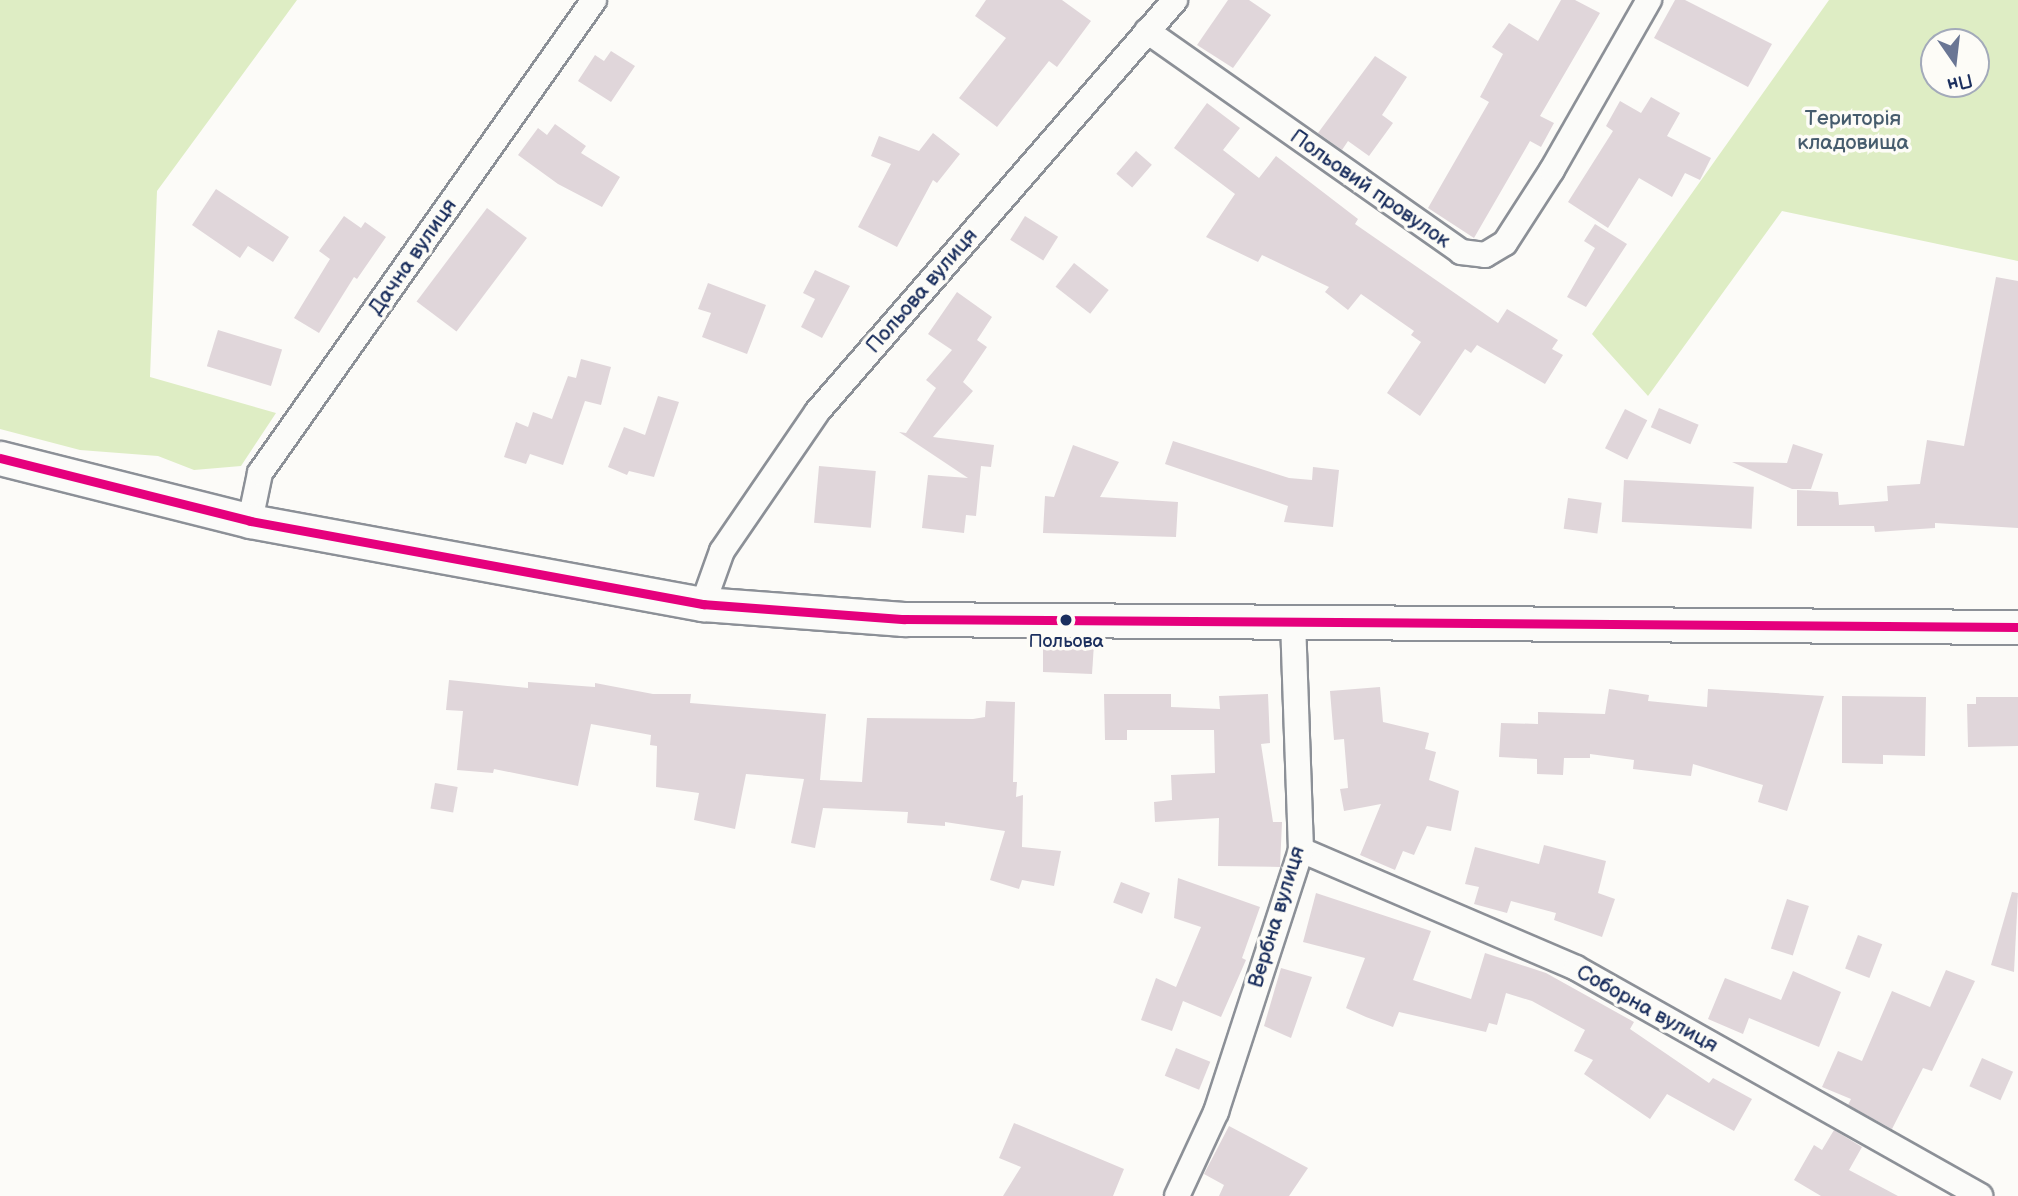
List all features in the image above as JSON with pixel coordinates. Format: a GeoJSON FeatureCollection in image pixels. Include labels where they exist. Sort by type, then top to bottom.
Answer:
{"type":"FeatureCollection","features":[{"type":"Feature","properties":{"kind":"street","name":"Дачна вулиця"},"geometry":{"type":"LineString","coordinates":[[250,521],[260,473],[594,0]]}},
{"type":"Feature","properties":{"kind":"street","name":"Польова вулиця"},"geometry":{"type":"LineString","coordinates":[[703,604],[722,551],[817,412],[1175,0]]}},
{"type":"Feature","properties":{"kind":"street","name":"Польовий провулок"},"geometry":{"type":"LineString","coordinates":[[1147,31],[1461,252],[1485,255],[1505,243],[1552,170],[1649,0]]}},
{"type":"Feature","properties":{"kind":"street"},"geometry":{"type":"LineString","coordinates":[[0,458],[250,521],[703,604],[903,619],[2018,627]]}},
{"type":"Feature","properties":{"kind":"street","name":"Вербна вулиця"},"geometry":{"type":"LineString","coordinates":[[1177,1196],[1216,1112],[1301,850],[1293,623]]}},
{"type":"Feature","properties":{"kind":"street","name":"Соборна вулиця"},"geometry":{"type":"LineString","coordinates":[[1301,850],[1576,968],[1980,1196]]}},
{"type":"Feature","properties":{"kind":"green space"},"geometry":{"type":"Polygon","coordinates":[[[0,0],[297,0],[157,191],[150,377],[276,413],[241,466],[194,470],[158,456],[80,450],[0,429],[0,0]]]}},
{"type":"Feature","properties":{"kind":"green space","name":"Територія кладовища"},"geometry":{"type":"Polygon","coordinates":[[[1829,0],[2018,0],[2018,261],[1782,211],[1648,396],[1592,334],[1829,0]]]}},
{"type":"Feature","properties":{"kind":"building"},"geometry":{"type":"Polygon","coordinates":[[[986,0],[1062,0],[1091,21],[1057,67],[1049,61],[997,127],[959,98],[1006,38],[975,16],[986,0]]]}},
{"type":"Feature","properties":{"kind":"building"},"geometry":{"type":"Polygon","coordinates":[[[1228,0],[1249,0],[1271,15],[1233,68],[1197,45],[1228,0]]]}},
{"type":"Feature","properties":{"kind":"building"},"geometry":{"type":"Polygon","coordinates":[[[1561,0],[1575,0],[1600,13],[1540,116],[1554,123],[1541,147],[1530,141],[1474,238],[1428,208],[1489,102],[1480,97],[1503,54],[1492,47],[1509,23],[1538,41],[1561,0]]]}},
{"type":"Feature","properties":{"kind":"building"},"geometry":{"type":"Polygon","coordinates":[[[1675,0],[1685,0],[1772,44],[1748,87],[1654,38],[1675,0]]]}},
{"type":"Feature","properties":{"kind":"building"},"geometry":{"type":"Polygon","coordinates":[[[611,51],[635,66],[611,102],[578,81],[595,55],[604,61],[611,51]]]}},
{"type":"Feature","properties":{"kind":"building"},"geometry":{"type":"Polygon","coordinates":[[[1375,56],[1407,77],[1382,115],[1393,123],[1369,156],[1348,141],[1342,150],[1318,133],[1375,56]]]}},
{"type":"Feature","properties":{"kind":"building"},"geometry":{"type":"Polygon","coordinates":[[[1651,97],[1680,113],[1667,136],[1711,158],[1700,180],[1685,173],[1672,197],[1639,178],[1608,228],[1568,202],[1613,131],[1606,126],[1620,101],[1641,113],[1651,97]]]}},
{"type":"Feature","properties":{"kind":"building"},"geometry":{"type":"Polygon","coordinates":[[[1207,103],[1240,128],[1223,150],[1259,178],[1276,156],[1358,219],[1355,224],[1498,323],[1507,309],[1558,340],[1552,349],[1563,355],[1545,384],[1477,345],[1471,353],[1465,349],[1420,416],[1387,393],[1421,342],[1411,335],[1414,331],[1361,294],[1348,310],[1325,292],[1329,287],[1262,255],[1258,262],[1206,237],[1235,194],[1174,148],[1207,103]]]}},
{"type":"Feature","properties":{"kind":"building"},"geometry":{"type":"Polygon","coordinates":[[[555,124],[586,146],[581,153],[620,177],[602,207],[558,184],[518,155],[538,128],[547,135],[555,124]]]}},
{"type":"Feature","properties":{"kind":"building"},"geometry":{"type":"Polygon","coordinates":[[[933,133],[960,154],[937,183],[933,180],[897,247],[858,227],[891,164],[871,156],[879,136],[919,151],[933,133]]]}},
{"type":"Feature","properties":{"kind":"building"},"geometry":{"type":"Polygon","coordinates":[[[1136,151],[1152,165],[1132,187],[1116,174],[1136,151]]]}},
{"type":"Feature","properties":{"kind":"building"},"geometry":{"type":"Polygon","coordinates":[[[216,189],[289,237],[273,262],[248,246],[240,258],[192,225],[216,189]]]}},
{"type":"Feature","properties":{"kind":"building"},"geometry":{"type":"Polygon","coordinates":[[[487,208],[527,238],[457,332],[417,301],[487,208]]]}},
{"type":"Feature","properties":{"kind":"building"},"geometry":{"type":"Polygon","coordinates":[[[344,216],[361,228],[365,222],[386,237],[357,279],[354,277],[319,333],[294,318],[330,259],[319,251],[344,216]]]}},
{"type":"Feature","properties":{"kind":"building"},"geometry":{"type":"Polygon","coordinates":[[[1025,216],[1058,237],[1043,260],[1010,240],[1025,216]]]}},
{"type":"Feature","properties":{"kind":"building"},"geometry":{"type":"Polygon","coordinates":[[[1595,224],[1627,244],[1586,307],[1567,297],[1595,248],[1584,241],[1595,224]]]}},
{"type":"Feature","properties":{"kind":"building"},"geometry":{"type":"Polygon","coordinates":[[[1074,263],[1109,290],[1090,314],[1056,287],[1074,263]]]}},
{"type":"Feature","properties":{"kind":"building"},"geometry":{"type":"Polygon","coordinates":[[[815,270],[850,286],[822,338],[801,327],[815,299],[803,293],[815,270]]]}},
{"type":"Feature","properties":{"kind":"building"},"geometry":{"type":"Polygon","coordinates":[[[1996,277],[2018,281],[2018,528],[1935,523],[1935,528],[1875,532],[1874,526],[1797,526],[1797,490],[1838,492],[1839,505],[1888,501],[1887,486],[1920,484],[1927,440],[1964,446],[1996,277]]]}},
{"type":"Feature","properties":{"kind":"building"},"geometry":{"type":"Polygon","coordinates":[[[708,283],[766,305],[747,354],[702,337],[711,313],[698,309],[708,283]]]}},
{"type":"Feature","properties":{"kind":"building"},"geometry":{"type":"Polygon","coordinates":[[[957,292],[992,317],[977,340],[987,347],[963,382],[973,391],[933,437],[994,445],[991,467],[981,466],[976,516],[966,515],[964,533],[922,528],[928,475],[968,478],[899,432],[906,433],[936,388],[926,380],[952,350],[928,334],[957,292]]]}},
{"type":"Feature","properties":{"kind":"building"},"geometry":{"type":"Polygon","coordinates":[[[218,330],[282,350],[271,386],[207,366],[218,330]]]}},
{"type":"Feature","properties":{"kind":"building"},"geometry":{"type":"Polygon","coordinates":[[[581,359],[611,367],[601,405],[585,401],[563,465],[530,454],[526,464],[504,457],[516,422],[528,427],[533,412],[552,419],[568,376],[576,378],[581,359]]]}},
{"type":"Feature","properties":{"kind":"building"},"geometry":{"type":"Polygon","coordinates":[[[658,396],[679,402],[654,477],[629,471],[627,475],[608,467],[624,427],[645,435],[658,396]]]}},
{"type":"Feature","properties":{"kind":"building"},"geometry":{"type":"Polygon","coordinates":[[[1659,408],[1699,425],[1690,444],[1651,427],[1659,408]]]}},
{"type":"Feature","properties":{"kind":"building"},"geometry":{"type":"Polygon","coordinates":[[[1625,409],[1647,420],[1627,460],[1605,448],[1625,409]]]}},
{"type":"Feature","properties":{"kind":"building"},"geometry":{"type":"Polygon","coordinates":[[[1173,441],[1289,478],[1312,480],[1313,467],[1339,470],[1333,527],[1284,522],[1288,506],[1165,464],[1173,441]]]}},
{"type":"Feature","properties":{"kind":"building"},"geometry":{"type":"Polygon","coordinates":[[[1793,444],[1823,454],[1811,489],[1792,489],[1732,462],[1787,463],[1793,444]]]}},
{"type":"Feature","properties":{"kind":"building"},"geometry":{"type":"Polygon","coordinates":[[[1073,445],[1119,462],[1100,497],[1178,502],[1176,537],[1043,533],[1045,496],[1054,497],[1073,445]]]}},
{"type":"Feature","properties":{"kind":"building"},"geometry":{"type":"Polygon","coordinates":[[[819,466],[876,471],[871,528],[814,523],[819,466]]]}},
{"type":"Feature","properties":{"kind":"building"},"geometry":{"type":"Polygon","coordinates":[[[1624,480],[1754,487],[1752,529],[1622,522],[1624,480]]]}},
{"type":"Feature","properties":{"kind":"building"},"geometry":{"type":"Polygon","coordinates":[[[1568,498],[1602,503],[1597,533],[1564,529],[1568,498]]]}},
{"type":"Feature","properties":{"kind":"building"},"geometry":{"type":"Polygon","coordinates":[[[1094,644],[1092,674],[1043,672],[1043,646],[1094,644]]]}},
{"type":"Feature","properties":{"kind":"building"},"geometry":{"type":"Polygon","coordinates":[[[449,680],[528,688],[528,682],[595,687],[595,683],[653,694],[691,694],[690,703],[826,714],[820,780],[862,782],[867,718],[973,719],[985,717],[986,701],[1015,702],[1013,782],[1017,782],[1016,797],[1023,795],[1022,847],[1061,851],[1054,886],[1022,880],[1019,889],[990,880],[1005,831],[945,822],[945,826],[907,823],[908,812],[823,808],[815,848],[791,843],[804,779],[746,774],[735,829],[694,820],[699,793],[656,787],[657,746],[650,745],[651,735],[591,724],[578,786],[494,769],[493,773],[457,770],[463,711],[446,710],[449,680]]]}},
{"type":"Feature","properties":{"kind":"building"},"geometry":{"type":"Polygon","coordinates":[[[1380,687],[1383,722],[1429,733],[1425,749],[1436,752],[1429,780],[1459,791],[1451,831],[1427,826],[1414,855],[1403,851],[1395,870],[1360,855],[1381,804],[1344,811],[1340,789],[1348,788],[1344,739],[1334,740],[1330,691],[1380,687]]]}},
{"type":"Feature","properties":{"kind":"building"},"geometry":{"type":"Polygon","coordinates":[[[1609,689],[1649,695],[1648,701],[1707,707],[1708,689],[1824,696],[1787,811],[1758,802],[1763,785],[1693,764],[1691,776],[1633,769],[1634,760],[1590,754],[1590,758],[1564,758],[1563,775],[1537,774],[1537,759],[1499,757],[1501,723],[1538,724],[1538,712],[1605,714],[1609,689]]]}},
{"type":"Feature","properties":{"kind":"building"},"geometry":{"type":"Polygon","coordinates":[[[1104,694],[1171,694],[1171,707],[1220,709],[1219,696],[1268,694],[1270,743],[1261,744],[1273,822],[1282,822],[1280,867],[1218,866],[1219,818],[1155,822],[1154,802],[1172,800],[1171,775],[1215,773],[1214,730],[1127,730],[1127,740],[1105,740],[1104,694]]]}},
{"type":"Feature","properties":{"kind":"building"},"geometry":{"type":"Polygon","coordinates":[[[1842,696],[1926,697],[1925,756],[1883,755],[1883,764],[1842,763],[1842,696]]]}},
{"type":"Feature","properties":{"kind":"building"},"geometry":{"type":"Polygon","coordinates":[[[1976,697],[2018,697],[2018,746],[1968,747],[1967,704],[1976,704],[1976,697]]]}},
{"type":"Feature","properties":{"kind":"building"},"geometry":{"type":"Polygon","coordinates":[[[435,783],[458,787],[453,813],[430,809],[435,783]]]}},
{"type":"Feature","properties":{"kind":"building"},"geometry":{"type":"Polygon","coordinates":[[[1544,845],[1606,861],[1598,893],[1615,899],[1602,937],[1554,920],[1556,913],[1511,901],[1507,913],[1474,904],[1479,887],[1465,884],[1475,847],[1539,864],[1544,845]]]}},
{"type":"Feature","properties":{"kind":"building"},"geometry":{"type":"Polygon","coordinates":[[[1178,878],[1260,907],[1242,958],[1246,960],[1221,1017],[1183,1001],[1172,1031],[1141,1020],[1156,978],[1176,987],[1201,927],[1174,918],[1178,878]]]}},
{"type":"Feature","properties":{"kind":"building"},"geometry":{"type":"Polygon","coordinates":[[[1121,882],[1150,893],[1142,914],[1113,903],[1121,882]]]}},
{"type":"Feature","properties":{"kind":"building"},"geometry":{"type":"Polygon","coordinates":[[[2012,892],[2018,893],[2014,972],[1991,965],[2012,892]]]}},
{"type":"Feature","properties":{"kind":"building"},"geometry":{"type":"Polygon","coordinates":[[[1316,893],[1431,931],[1413,980],[1471,999],[1485,953],[1546,973],[1634,1022],[1630,1029],[1709,1083],[1713,1078],[1752,1099],[1734,1131],[1667,1094],[1650,1119],[1584,1074],[1593,1060],[1574,1051],[1585,1030],[1532,1001],[1506,993],[1497,1025],[1489,1023],[1486,1032],[1399,1012],[1393,1027],[1346,1008],[1365,958],[1303,942],[1316,893]]]}},
{"type":"Feature","properties":{"kind":"building"},"geometry":{"type":"Polygon","coordinates":[[[1787,899],[1809,906],[1793,956],[1771,948],[1787,899]]]}},
{"type":"Feature","properties":{"kind":"building"},"geometry":{"type":"Polygon","coordinates":[[[1858,935],[1882,944],[1869,978],[1845,969],[1858,935]]]}},
{"type":"Feature","properties":{"kind":"building"},"geometry":{"type":"Polygon","coordinates":[[[1281,968],[1312,977],[1291,1038],[1264,1026],[1281,968]]]}},
{"type":"Feature","properties":{"kind":"building"},"geometry":{"type":"Polygon","coordinates":[[[1946,970],[1975,981],[1932,1071],[1923,1068],[1892,1129],[1848,1105],[1851,1099],[1822,1087],[1838,1051],[1862,1061],[1892,991],[1930,1007],[1946,970]]]}},
{"type":"Feature","properties":{"kind":"building"},"geometry":{"type":"Polygon","coordinates":[[[1793,971],[1841,992],[1819,1047],[1749,1018],[1743,1034],[1708,1019],[1725,978],[1781,1000],[1793,971]]]}},
{"type":"Feature","properties":{"kind":"building"},"geometry":{"type":"Polygon","coordinates":[[[1176,1048],[1210,1062],[1199,1090],[1165,1076],[1176,1048]]]}},
{"type":"Feature","properties":{"kind":"building"},"geometry":{"type":"Polygon","coordinates":[[[1982,1058],[2013,1072],[2000,1100],[1969,1086],[1982,1058]]]}},
{"type":"Feature","properties":{"kind":"building"},"geometry":{"type":"Polygon","coordinates":[[[1014,1123],[1124,1169],[1113,1196],[1003,1196],[1021,1167],[999,1158],[1014,1123]]]}},
{"type":"Feature","properties":{"kind":"building"},"geometry":{"type":"Polygon","coordinates":[[[1229,1126],[1308,1168],[1289,1196],[1219,1196],[1224,1185],[1204,1174],[1229,1126]]]}},
{"type":"Feature","properties":{"kind":"building"},"geometry":{"type":"Polygon","coordinates":[[[1834,1130],[1862,1147],[1849,1170],[1898,1196],[1821,1196],[1794,1180],[1814,1145],[1822,1150],[1834,1130]]]}},
{"type":"Feature","properties":{"kind":"transit line"},"geometry":{"type":"LineString","coordinates":[[0,458],[250,521],[703,604],[903,619],[2018,627]]}},
{"type":"Feature","properties":{"kind":"place","name":"Польова"},"geometry":{"type":"Point","coordinates":[1066,620]}}]}
